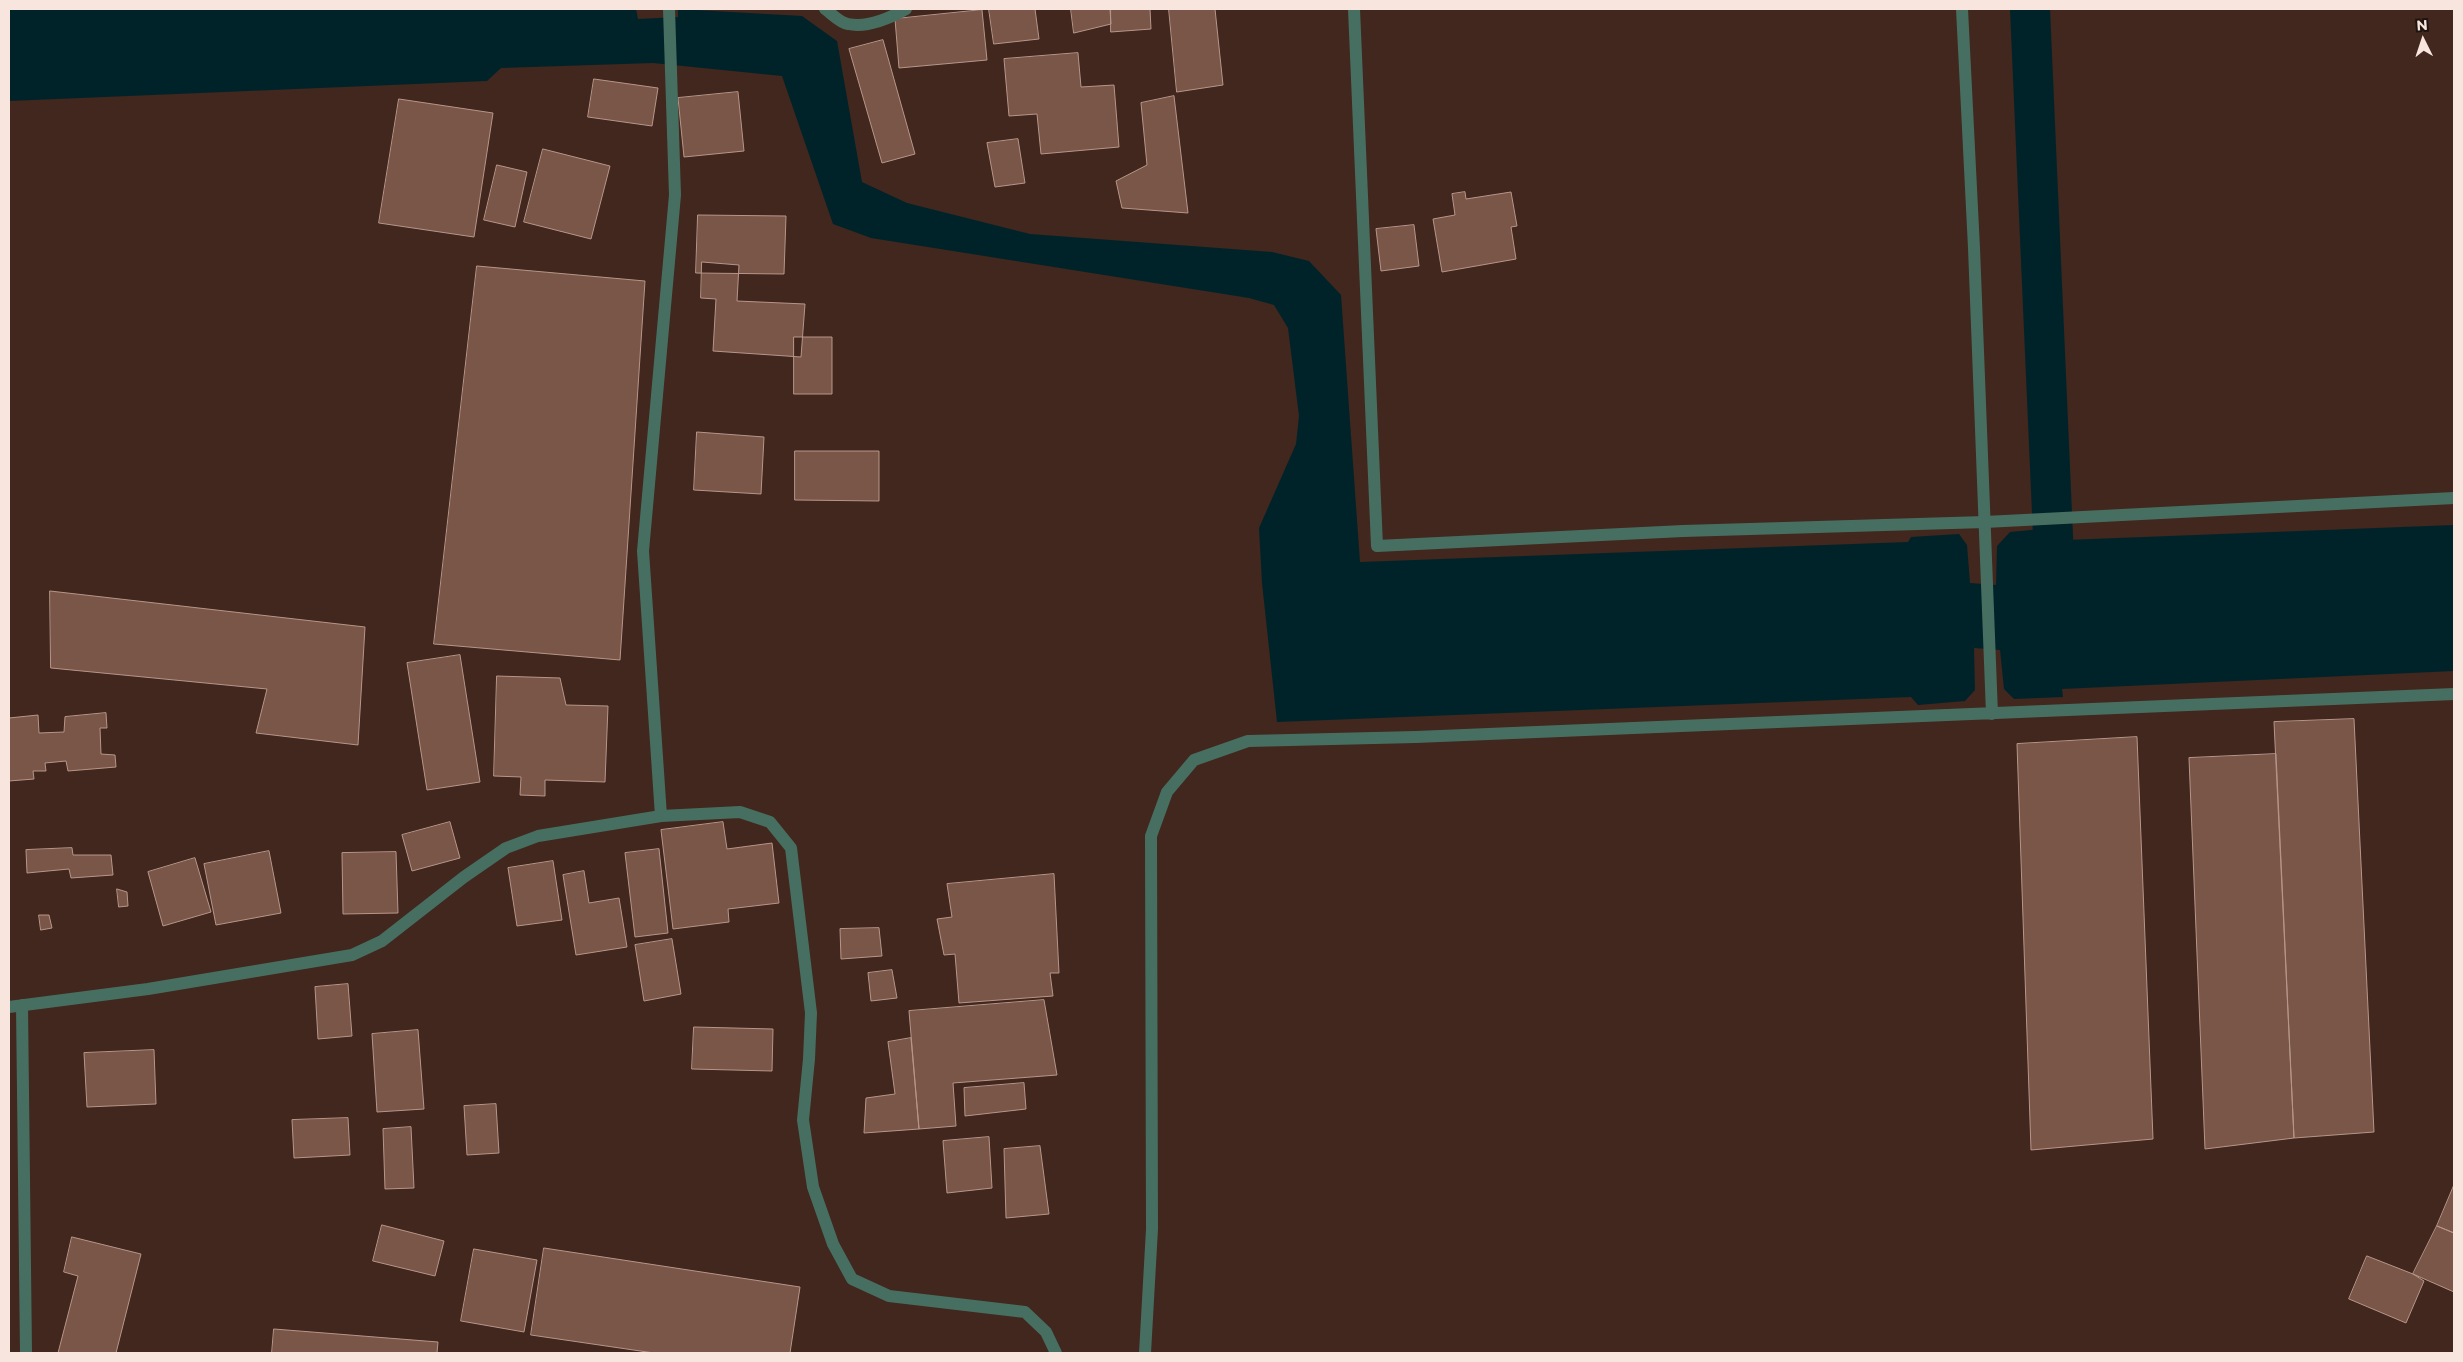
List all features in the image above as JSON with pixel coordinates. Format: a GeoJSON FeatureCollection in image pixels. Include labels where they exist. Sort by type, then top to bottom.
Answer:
{"type":"FeatureCollection","features":[{"type":"Feature","properties":{"kind":"street"},"geometry":{"type":"LineString","coordinates":[[661,816],[643,551],[675,195],[669,9]]}},
{"type":"Feature","properties":{"kind":"street"},"geometry":{"type":"LineString","coordinates":[[825,9],[846,24],[862,25],[894,16],[906,9]]}},
{"type":"Feature","properties":{"kind":"street"},"geometry":{"type":"LineString","coordinates":[[1354,9],[1377,546],[1683,531],[1984,522],[2454,498]]}},
{"type":"Feature","properties":{"kind":"street"},"geometry":{"type":"LineString","coordinates":[[1962,9],[1992,714]]}},
{"type":"Feature","properties":{"kind":"street"},"geometry":{"type":"LineString","coordinates":[[1145,1353],[1152,1230],[1151,836],[1167,792],[1194,760],[1248,741],[1416,737],[2454,694]]}},
{"type":"Feature","properties":{"kind":"street"},"geometry":{"type":"LineString","coordinates":[[9,1008],[148,989],[352,955],[382,941],[464,876],[506,848],[538,836],[661,816],[740,812],[770,822],[791,848],[811,1013],[803,1120],[804,1130],[813,1187],[833,1244],[852,1278],[888,1296],[1025,1312],[1046,1332],[1056,1353]]}},
{"type":"Feature","properties":{"kind":"street"},"geometry":{"type":"LineString","coordinates":[[22,1005],[26,1353]]}},
{"type":"Feature","properties":{"kind":"water"},"geometry":{"type":"Polygon","coordinates":[[[9,9],[636,9],[638,19],[678,17],[678,9],[802,16],[837,41],[862,182],[907,203],[1030,234],[1272,252],[1309,261],[1341,295],[1360,562],[1908,542],[1911,537],[1959,534],[1967,545],[1970,583],[1996,585],[1997,546],[2010,532],[2063,527],[2066,540],[2454,525],[2454,671],[2062,689],[2063,697],[2014,699],[2004,689],[2000,650],[1974,648],[1975,690],[1965,701],[1918,705],[1911,697],[1277,722],[1262,583],[1259,528],[1296,444],[1299,416],[1288,328],[1274,305],[1249,298],[871,238],[833,224],[782,76],[653,63],[501,68],[487,81],[9,101],[9,9]]]}},
{"type":"Feature","properties":{"kind":"building"},"geometry":{"type":"Polygon","coordinates":[[[989,9],[1035,9],[1039,39],[994,44],[989,9]]]}},
{"type":"Feature","properties":{"kind":"building"},"geometry":{"type":"Polygon","coordinates":[[[1071,9],[1110,9],[1111,24],[1074,33],[1071,9]]]}},
{"type":"Feature","properties":{"kind":"building"},"geometry":{"type":"Polygon","coordinates":[[[1111,9],[1150,9],[1151,29],[1111,32],[1111,9]]]}},
{"type":"Feature","properties":{"kind":"building"},"geometry":{"type":"Polygon","coordinates":[[[1169,9],[1215,9],[1223,85],[1177,92],[1169,9]]]}},
{"type":"Feature","properties":{"kind":"building"},"geometry":{"type":"Polygon","coordinates":[[[982,10],[987,60],[899,68],[895,19],[982,10]]]}},
{"type":"Feature","properties":{"kind":"building"},"geometry":{"type":"Polygon","coordinates":[[[883,40],[915,154],[882,163],[849,49],[883,40]]]}},
{"type":"Feature","properties":{"kind":"building"},"geometry":{"type":"Polygon","coordinates":[[[1078,53],[1081,87],[1114,85],[1119,147],[1041,154],[1037,114],[1009,116],[1004,59],[1078,53]]]}},
{"type":"Feature","properties":{"kind":"building"},"geometry":{"type":"Polygon","coordinates":[[[594,79],[658,88],[652,126],[588,117],[594,79]]]}},
{"type":"Feature","properties":{"kind":"building"},"geometry":{"type":"Polygon","coordinates":[[[738,92],[744,151],[684,157],[678,98],[738,92]]]}},
{"type":"Feature","properties":{"kind":"building"},"geometry":{"type":"Polygon","coordinates":[[[1174,96],[1188,213],[1122,208],[1116,181],[1147,165],[1141,103],[1174,96]]]}},
{"type":"Feature","properties":{"kind":"building"},"geometry":{"type":"Polygon","coordinates":[[[399,99],[493,113],[474,237],[379,223],[399,99]]]}},
{"type":"Feature","properties":{"kind":"building"},"geometry":{"type":"Polygon","coordinates":[[[1018,139],[1025,183],[995,187],[987,143],[1018,139]]]}},
{"type":"Feature","properties":{"kind":"building"},"geometry":{"type":"Polygon","coordinates":[[[543,149],[610,166],[591,239],[524,222],[543,149]]]}},
{"type":"Feature","properties":{"kind":"building"},"geometry":{"type":"Polygon","coordinates":[[[497,165],[527,172],[515,227],[484,220],[497,165]]]}},
{"type":"Feature","properties":{"kind":"building"},"geometry":{"type":"Polygon","coordinates":[[[1465,192],[1466,199],[1511,192],[1517,226],[1511,227],[1516,259],[1442,272],[1433,219],[1455,215],[1452,194],[1465,192]]]}},
{"type":"Feature","properties":{"kind":"building"},"geometry":{"type":"Polygon","coordinates":[[[698,215],[786,216],[784,274],[696,273],[698,215]]]}},
{"type":"Feature","properties":{"kind":"building"},"geometry":{"type":"Polygon","coordinates":[[[1414,225],[1419,266],[1381,271],[1376,229],[1414,225]]]}},
{"type":"Feature","properties":{"kind":"building"},"geometry":{"type":"Polygon","coordinates":[[[702,262],[739,265],[737,301],[805,304],[801,357],[713,351],[716,299],[701,298],[702,262]]]}},
{"type":"Feature","properties":{"kind":"building"},"geometry":{"type":"Polygon","coordinates":[[[477,266],[645,281],[620,660],[434,644],[477,266]]]}},
{"type":"Feature","properties":{"kind":"building"},"geometry":{"type":"Polygon","coordinates":[[[794,337],[832,337],[832,394],[794,394],[794,337]]]}},
{"type":"Feature","properties":{"kind":"building"},"geometry":{"type":"Polygon","coordinates":[[[697,432],[764,437],[761,494],[694,490],[697,432]]]}},
{"type":"Feature","properties":{"kind":"building"},"geometry":{"type":"Polygon","coordinates":[[[795,451],[879,451],[879,501],[795,500],[795,451]]]}},
{"type":"Feature","properties":{"kind":"building"},"geometry":{"type":"Polygon","coordinates":[[[50,591],[365,627],[358,745],[256,733],[267,689],[51,668],[50,591]]]}},
{"type":"Feature","properties":{"kind":"building"},"geometry":{"type":"Polygon","coordinates":[[[460,655],[480,782],[427,790],[407,663],[460,655]]]}},
{"type":"Feature","properties":{"kind":"building"},"geometry":{"type":"Polygon","coordinates":[[[497,676],[560,678],[566,705],[608,706],[605,782],[545,780],[545,796],[520,795],[521,777],[494,776],[497,676]]]}},
{"type":"Feature","properties":{"kind":"building"},"geometry":{"type":"Polygon","coordinates":[[[106,713],[107,728],[100,728],[101,754],[115,755],[116,767],[68,771],[66,761],[45,763],[46,771],[33,771],[34,779],[9,781],[9,718],[38,715],[39,733],[64,732],[65,717],[106,713]]]}},
{"type":"Feature","properties":{"kind":"building"},"geometry":{"type":"Polygon","coordinates":[[[2354,719],[2374,1132],[2294,1138],[2274,722],[2354,719]]]}},
{"type":"Feature","properties":{"kind":"building"},"geometry":{"type":"Polygon","coordinates":[[[2137,737],[2153,1139],[2031,1150],[2017,744],[2137,737]]]}},
{"type":"Feature","properties":{"kind":"building"},"geometry":{"type":"Polygon","coordinates":[[[2276,754],[2294,1138],[2205,1149],[2189,758],[2276,754]]]}},
{"type":"Feature","properties":{"kind":"building"},"geometry":{"type":"Polygon","coordinates":[[[450,822],[460,858],[412,871],[402,835],[450,822]]]}},
{"type":"Feature","properties":{"kind":"building"},"geometry":{"type":"Polygon","coordinates":[[[723,822],[727,849],[772,843],[779,903],[728,909],[729,922],[673,929],[661,830],[723,822]]]}},
{"type":"Feature","properties":{"kind":"building"},"geometry":{"type":"Polygon","coordinates":[[[72,848],[73,855],[111,855],[113,875],[71,878],[69,869],[27,873],[26,850],[72,848]]]}},
{"type":"Feature","properties":{"kind":"building"},"geometry":{"type":"Polygon","coordinates":[[[659,849],[668,933],[635,937],[625,853],[659,849]]]}},
{"type":"Feature","properties":{"kind":"building"},"geometry":{"type":"Polygon","coordinates":[[[269,851],[281,913],[216,925],[204,864],[269,851]]]}},
{"type":"Feature","properties":{"kind":"building"},"geometry":{"type":"Polygon","coordinates":[[[396,852],[398,913],[343,914],[342,853],[396,852]]]}},
{"type":"Feature","properties":{"kind":"building"},"geometry":{"type":"Polygon","coordinates":[[[195,858],[211,912],[163,926],[148,872],[195,858]]]}},
{"type":"Feature","properties":{"kind":"building"},"geometry":{"type":"Polygon","coordinates":[[[553,861],[562,920],[517,926],[508,868],[553,861]]]}},
{"type":"Feature","properties":{"kind":"building"},"geometry":{"type":"Polygon","coordinates":[[[584,871],[589,903],[619,898],[627,947],[576,955],[563,875],[584,871]]]}},
{"type":"Feature","properties":{"kind":"building"},"geometry":{"type":"Polygon","coordinates":[[[1054,874],[1059,973],[1050,973],[1053,996],[959,1003],[955,954],[944,955],[937,919],[952,917],[947,884],[1054,874]]]}},
{"type":"Feature","properties":{"kind":"building"},"geometry":{"type":"Polygon","coordinates":[[[117,889],[127,892],[128,906],[119,907],[117,889]]]}},
{"type":"Feature","properties":{"kind":"building"},"geometry":{"type":"Polygon","coordinates":[[[39,915],[49,915],[52,928],[41,930],[39,915]]]}},
{"type":"Feature","properties":{"kind":"building"},"geometry":{"type":"Polygon","coordinates":[[[879,928],[882,956],[841,959],[840,929],[879,928]]]}},
{"type":"Feature","properties":{"kind":"building"},"geometry":{"type":"Polygon","coordinates":[[[672,939],[681,994],[644,1001],[635,945],[672,939]]]}},
{"type":"Feature","properties":{"kind":"building"},"geometry":{"type":"Polygon","coordinates":[[[892,970],[897,998],[871,1001],[868,973],[892,970]]]}},
{"type":"Feature","properties":{"kind":"building"},"geometry":{"type":"Polygon","coordinates":[[[348,984],[352,1036],[318,1039],[315,987],[348,984]]]}},
{"type":"Feature","properties":{"kind":"building"},"geometry":{"type":"Polygon","coordinates":[[[1044,1000],[1057,1075],[953,1083],[956,1126],[919,1129],[909,1011],[1044,1000]]]}},
{"type":"Feature","properties":{"kind":"building"},"geometry":{"type":"Polygon","coordinates":[[[694,1027],[773,1029],[772,1071],[692,1069],[694,1027]]]}},
{"type":"Feature","properties":{"kind":"building"},"geometry":{"type":"Polygon","coordinates":[[[418,1030],[424,1109],[377,1112],[372,1034],[418,1030]]]}},
{"type":"Feature","properties":{"kind":"building"},"geometry":{"type":"Polygon","coordinates":[[[911,1038],[919,1129],[864,1133],[866,1098],[895,1094],[888,1042],[911,1038]]]}},
{"type":"Feature","properties":{"kind":"building"},"geometry":{"type":"Polygon","coordinates":[[[154,1050],[156,1104],[87,1107],[84,1053],[154,1050]]]}},
{"type":"Feature","properties":{"kind":"building"},"geometry":{"type":"Polygon","coordinates":[[[1024,1083],[1026,1109],[965,1116],[964,1088],[1024,1083]]]}},
{"type":"Feature","properties":{"kind":"building"},"geometry":{"type":"Polygon","coordinates":[[[496,1104],[499,1153],[467,1155],[464,1106],[496,1104]]]}},
{"type":"Feature","properties":{"kind":"building"},"geometry":{"type":"Polygon","coordinates":[[[348,1118],[350,1155],[294,1158],[292,1120],[348,1118]]]}},
{"type":"Feature","properties":{"kind":"building"},"geometry":{"type":"Polygon","coordinates":[[[411,1127],[414,1188],[385,1189],[383,1129],[411,1127]]]}},
{"type":"Feature","properties":{"kind":"building"},"geometry":{"type":"Polygon","coordinates":[[[989,1137],[992,1188],[947,1193],[943,1141],[989,1137]]]}},
{"type":"Feature","properties":{"kind":"building"},"geometry":{"type":"Polygon","coordinates":[[[1040,1146],[1049,1214],[1006,1218],[1004,1149],[1040,1146]]]}},
{"type":"Feature","properties":{"kind":"building"},"geometry":{"type":"Polygon","coordinates":[[[2454,1185],[2454,1233],[2437,1226],[2454,1185]]]}},
{"type":"Feature","properties":{"kind":"building"},"geometry":{"type":"Polygon","coordinates":[[[382,1225],[444,1241],[435,1276],[373,1261],[382,1225]]]}},
{"type":"Feature","properties":{"kind":"building"},"geometry":{"type":"Polygon","coordinates":[[[2437,1226],[2454,1233],[2454,1292],[2413,1274],[2437,1226]]]}},
{"type":"Feature","properties":{"kind":"building"},"geometry":{"type":"Polygon","coordinates":[[[72,1237],[141,1254],[116,1353],[58,1353],[78,1276],[64,1272],[72,1237]]]}},
{"type":"Feature","properties":{"kind":"building"},"geometry":{"type":"Polygon","coordinates":[[[544,1248],[800,1287],[790,1353],[654,1353],[531,1335],[544,1248]]]}},
{"type":"Feature","properties":{"kind":"building"},"geometry":{"type":"Polygon","coordinates":[[[474,1249],[537,1260],[524,1332],[461,1321],[474,1249]]]}},
{"type":"Feature","properties":{"kind":"building"},"geometry":{"type":"Polygon","coordinates":[[[2367,1256],[2413,1274],[2424,1281],[2406,1323],[2349,1299],[2367,1256]]]}},
{"type":"Feature","properties":{"kind":"building"},"geometry":{"type":"Polygon","coordinates":[[[274,1329],[438,1342],[437,1353],[272,1353],[274,1329]]]}},
{"type":"Feature","properties":{"kind":"waterway"},"geometry":{"type":"LineString","coordinates":[[2030,9],[2055,582]]}}]}
